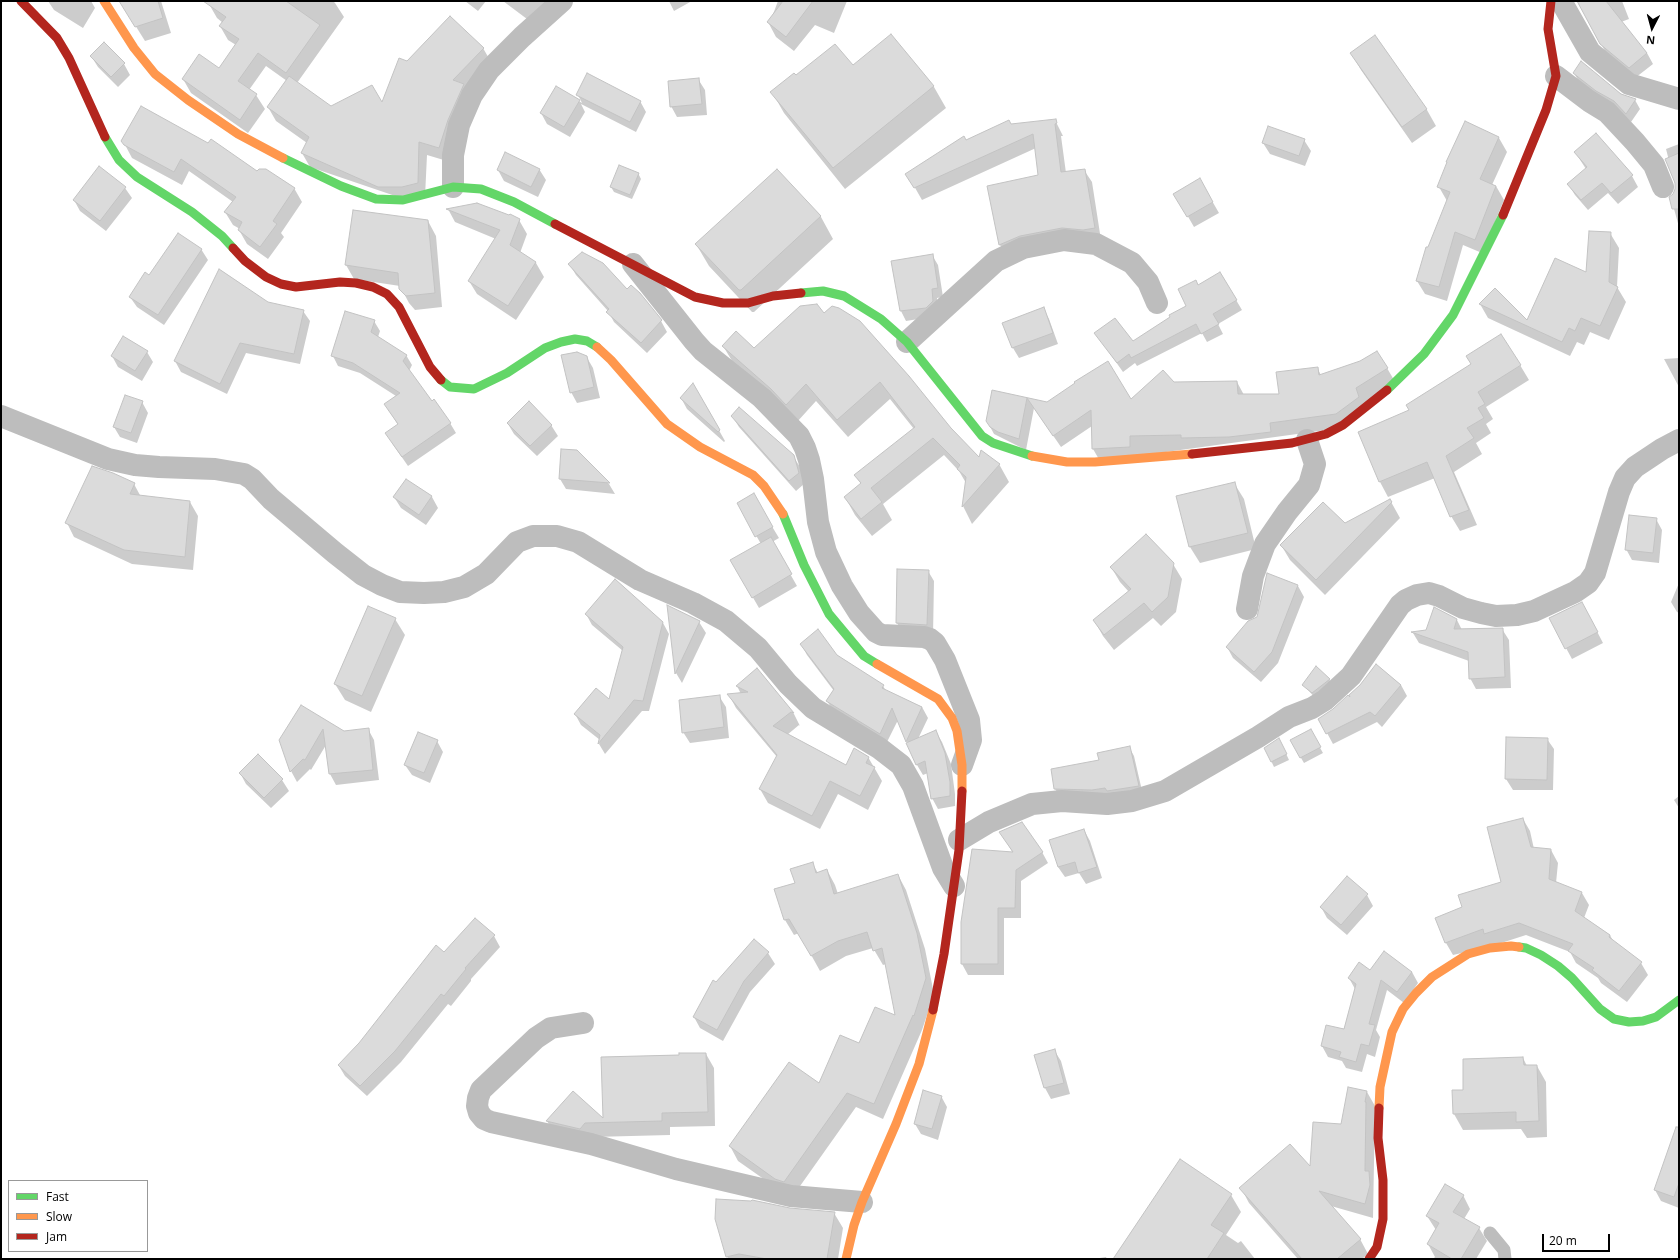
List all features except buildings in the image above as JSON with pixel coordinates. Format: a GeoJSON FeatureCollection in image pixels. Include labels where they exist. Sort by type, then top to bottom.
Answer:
{"type":"FeatureCollection","features":[{"type":"Feature","properties":{"kind":"street"},"geometry":{"type":"LineString","coordinates":[[21,1],[43,22],[69,58],[107,142],[119,160],[137,177],[192,212],[222,236],[245,261],[266,277],[282,284],[296,287],[340,282],[356,283],[373,287],[387,294],[399,307],[430,367],[441,380],[450,387],[461,389],[474,388],[507,373],[545,348],[561,342],[575,339],[587,341],[597,346],[667,424],[700,447],[753,475],[764,486],[782,511],[804,565],[829,614],[840,630],[864,656],[938,699],[952,718],[957,731],[962,765],[959,840],[944,954],[932,1018],[919,1064],[896,1124],[854,1224],[846,1259]]}},
{"type":"Feature","properties":{"kind":"street"},"geometry":{"type":"LineString","coordinates":[[104,1],[134,48],[155,74],[188,100],[238,134],[305,170],[376,199],[402,200],[453,187],[481,189],[514,202],[695,297],[723,303],[748,303],[773,296],[823,291],[844,296],[881,318],[906,342],[982,436],[993,443],[1039,458],[1067,462],[1094,462],[1170,456],[1292,443],[1307,440],[1326,434],[1343,425],[1392,385],[1424,354],[1453,315],[1504,215],[1546,110],[1556,76],[1548,29],[1551,1]]}},
{"type":"Feature","properties":{"kind":"street"},"geometry":{"type":"LineString","coordinates":[[453,187],[453,155],[459,125],[472,95],[489,70],[522,37],[562,1]]}},
{"type":"Feature","properties":{"kind":"street"},"geometry":{"type":"LineString","coordinates":[[1561,1],[1590,52],[1630,84],[1679,99]]}},
{"type":"Feature","properties":{"kind":"street"},"geometry":{"type":"LineString","coordinates":[[1556,76],[1589,101],[1607,112],[1654,165],[1662,187]]}},
{"type":"Feature","properties":{"kind":"street"},"geometry":{"type":"LineString","coordinates":[[906,342],[996,261],[1023,248],[1064,240],[1096,244],[1132,263],[1148,282],[1157,303]]}},
{"type":"Feature","properties":{"kind":"street"},"geometry":{"type":"LineString","coordinates":[[633,264],[694,341],[716,363],[762,398],[799,436],[809,460],[813,479],[818,522],[826,552],[842,586],[859,613],[876,632],[882,635],[924,637],[935,643],[945,660],[969,720],[971,740],[962,765]]}},
{"type":"Feature","properties":{"kind":"street"},"geometry":{"type":"LineString","coordinates":[[1,416],[108,459],[135,465],[159,468],[215,469],[244,474],[335,553],[364,575],[382,586],[400,592],[444,592],[464,587],[486,574],[518,542],[533,536],[557,536],[578,542],[640,580],[693,603],[726,621],[758,648],[788,684],[813,708],[879,748],[901,765],[913,786],[943,868],[954,886]]}},
{"type":"Feature","properties":{"kind":"street"},"geometry":{"type":"LineString","coordinates":[[1247,609],[1253,576],[1265,544],[1287,512],[1309,485],[1314,464],[1307,440]]}},
{"type":"Feature","properties":{"kind":"street"},"geometry":{"type":"LineString","coordinates":[[959,840],[989,822],[1032,804],[1062,801],[1107,804],[1132,801],[1165,791],[1258,737],[1289,717],[1312,708],[1324,700],[1351,676],[1400,605],[1406,600],[1428,593],[1463,608],[1496,616],[1516,615],[1534,611],[1575,592],[1588,583],[1595,573],[1619,492],[1625,478],[1635,467],[1662,449],[1679,440]]}},
{"type":"Feature","properties":{"kind":"street"},"geometry":{"type":"LineString","coordinates":[[1369,1259],[1377,1247],[1383,1219],[1383,1180],[1378,1138],[1378,1114],[1380,1087],[1386,1055],[1392,1032],[1403,1009],[1432,977],[1468,954],[1490,948],[1511,946],[1526,948],[1541,955],[1558,966],[1572,978],[1600,1009],[1614,1019],[1629,1022],[1644,1021],[1656,1017],[1679,1000]]}},
{"type":"Feature","properties":{"kind":"street"},"geometry":{"type":"LineString","coordinates":[[583,1023],[551,1028],[536,1038],[482,1090],[478,1098],[477,1106],[479,1113],[484,1119],[491,1122],[591,1144],[676,1170],[791,1196],[862,1202]]}},
{"type":"Feature","properties":{"kind":"lane"},"geometry":{"type":"LineString","coordinates":[[1490,1233],[1504,1250],[1505,1259]]}},
{"type":"Feature","properties":{"kind":"traffic: fast"},"geometry":{"type":"LineString","coordinates":[[105,137],[119,160],[137,177],[192,212],[222,236],[233,248]]}},
{"type":"Feature","properties":{"kind":"traffic: fast"},"geometry":{"type":"LineString","coordinates":[[283,158],[341,186],[376,199],[403,200],[453,187],[481,189],[514,202],[555,224]]}},
{"type":"Feature","properties":{"kind":"traffic: fast"},"geometry":{"type":"LineString","coordinates":[[1387,390],[1424,354],[1453,315],[1503,215]]}},
{"type":"Feature","properties":{"kind":"traffic: fast"},"geometry":{"type":"LineString","coordinates":[[801,293],[823,291],[844,296],[881,319],[907,342],[982,436],[993,443],[1032,456]]}},
{"type":"Feature","properties":{"kind":"traffic: fast"},"geometry":{"type":"LineString","coordinates":[[441,380],[450,387],[474,389],[507,373],[545,348],[561,342],[575,339],[587,341],[597,347]]}},
{"type":"Feature","properties":{"kind":"traffic: fast"},"geometry":{"type":"LineString","coordinates":[[783,514],[804,565],[829,614],[864,656],[877,664]]}},
{"type":"Feature","properties":{"kind":"traffic: fast"},"geometry":{"type":"LineString","coordinates":[[1519,947],[1526,948],[1541,955],[1558,966],[1572,978],[1600,1009],[1614,1019],[1629,1022],[1643,1021],[1656,1017],[1679,1000]]}},
{"type":"Feature","properties":{"kind":"traffic: slow"},"geometry":{"type":"LineString","coordinates":[[104,1],[134,48],[155,74],[188,100],[238,134],[283,158]]}},
{"type":"Feature","properties":{"kind":"traffic: slow"},"geometry":{"type":"LineString","coordinates":[[597,347],[611,360],[667,424],[700,447],[753,475],[764,486],[783,514]]}},
{"type":"Feature","properties":{"kind":"traffic: slow"},"geometry":{"type":"LineString","coordinates":[[1032,456],[1067,462],[1095,462],[1192,454]]}},
{"type":"Feature","properties":{"kind":"traffic: slow"},"geometry":{"type":"LineString","coordinates":[[877,664],[938,699],[952,718],[957,731],[962,765],[962,791]]}},
{"type":"Feature","properties":{"kind":"traffic: slow"},"geometry":{"type":"LineString","coordinates":[[1379,1108],[1380,1087],[1392,1032],[1403,1009],[1416,993],[1432,977],[1468,954],[1490,948],[1511,946],[1519,947]]}},
{"type":"Feature","properties":{"kind":"traffic: slow"},"geometry":{"type":"LineString","coordinates":[[846,1259],[854,1225],[862,1202],[896,1124],[919,1064],[933,1010]]}},
{"type":"Feature","properties":{"kind":"traffic: jam"},"geometry":{"type":"LineString","coordinates":[[21,1],[57,38],[69,58],[105,137]]}},
{"type":"Feature","properties":{"kind":"traffic: jam"},"geometry":{"type":"LineString","coordinates":[[1503,215],[1546,110],[1556,76],[1548,29],[1551,1]]}},
{"type":"Feature","properties":{"kind":"traffic: jam"},"geometry":{"type":"LineString","coordinates":[[555,224],[695,297],[723,303],[748,303],[773,296],[801,293]]}},
{"type":"Feature","properties":{"kind":"traffic: jam"},"geometry":{"type":"LineString","coordinates":[[233,248],[245,261],[266,277],[281,284],[296,287],[340,282],[356,283],[373,287],[387,294],[399,307],[430,367],[441,380]]}},
{"type":"Feature","properties":{"kind":"traffic: jam"},"geometry":{"type":"LineString","coordinates":[[1192,454],[1292,443],[1326,434],[1343,425],[1387,390]]}},
{"type":"Feature","properties":{"kind":"traffic: jam"},"geometry":{"type":"LineString","coordinates":[[933,1010],[944,954],[959,850],[962,791]]}},
{"type":"Feature","properties":{"kind":"traffic: jam"},"geometry":{"type":"LineString","coordinates":[[1369,1259],[1377,1247],[1383,1219],[1383,1180],[1378,1138],[1379,1108]]}}]}
